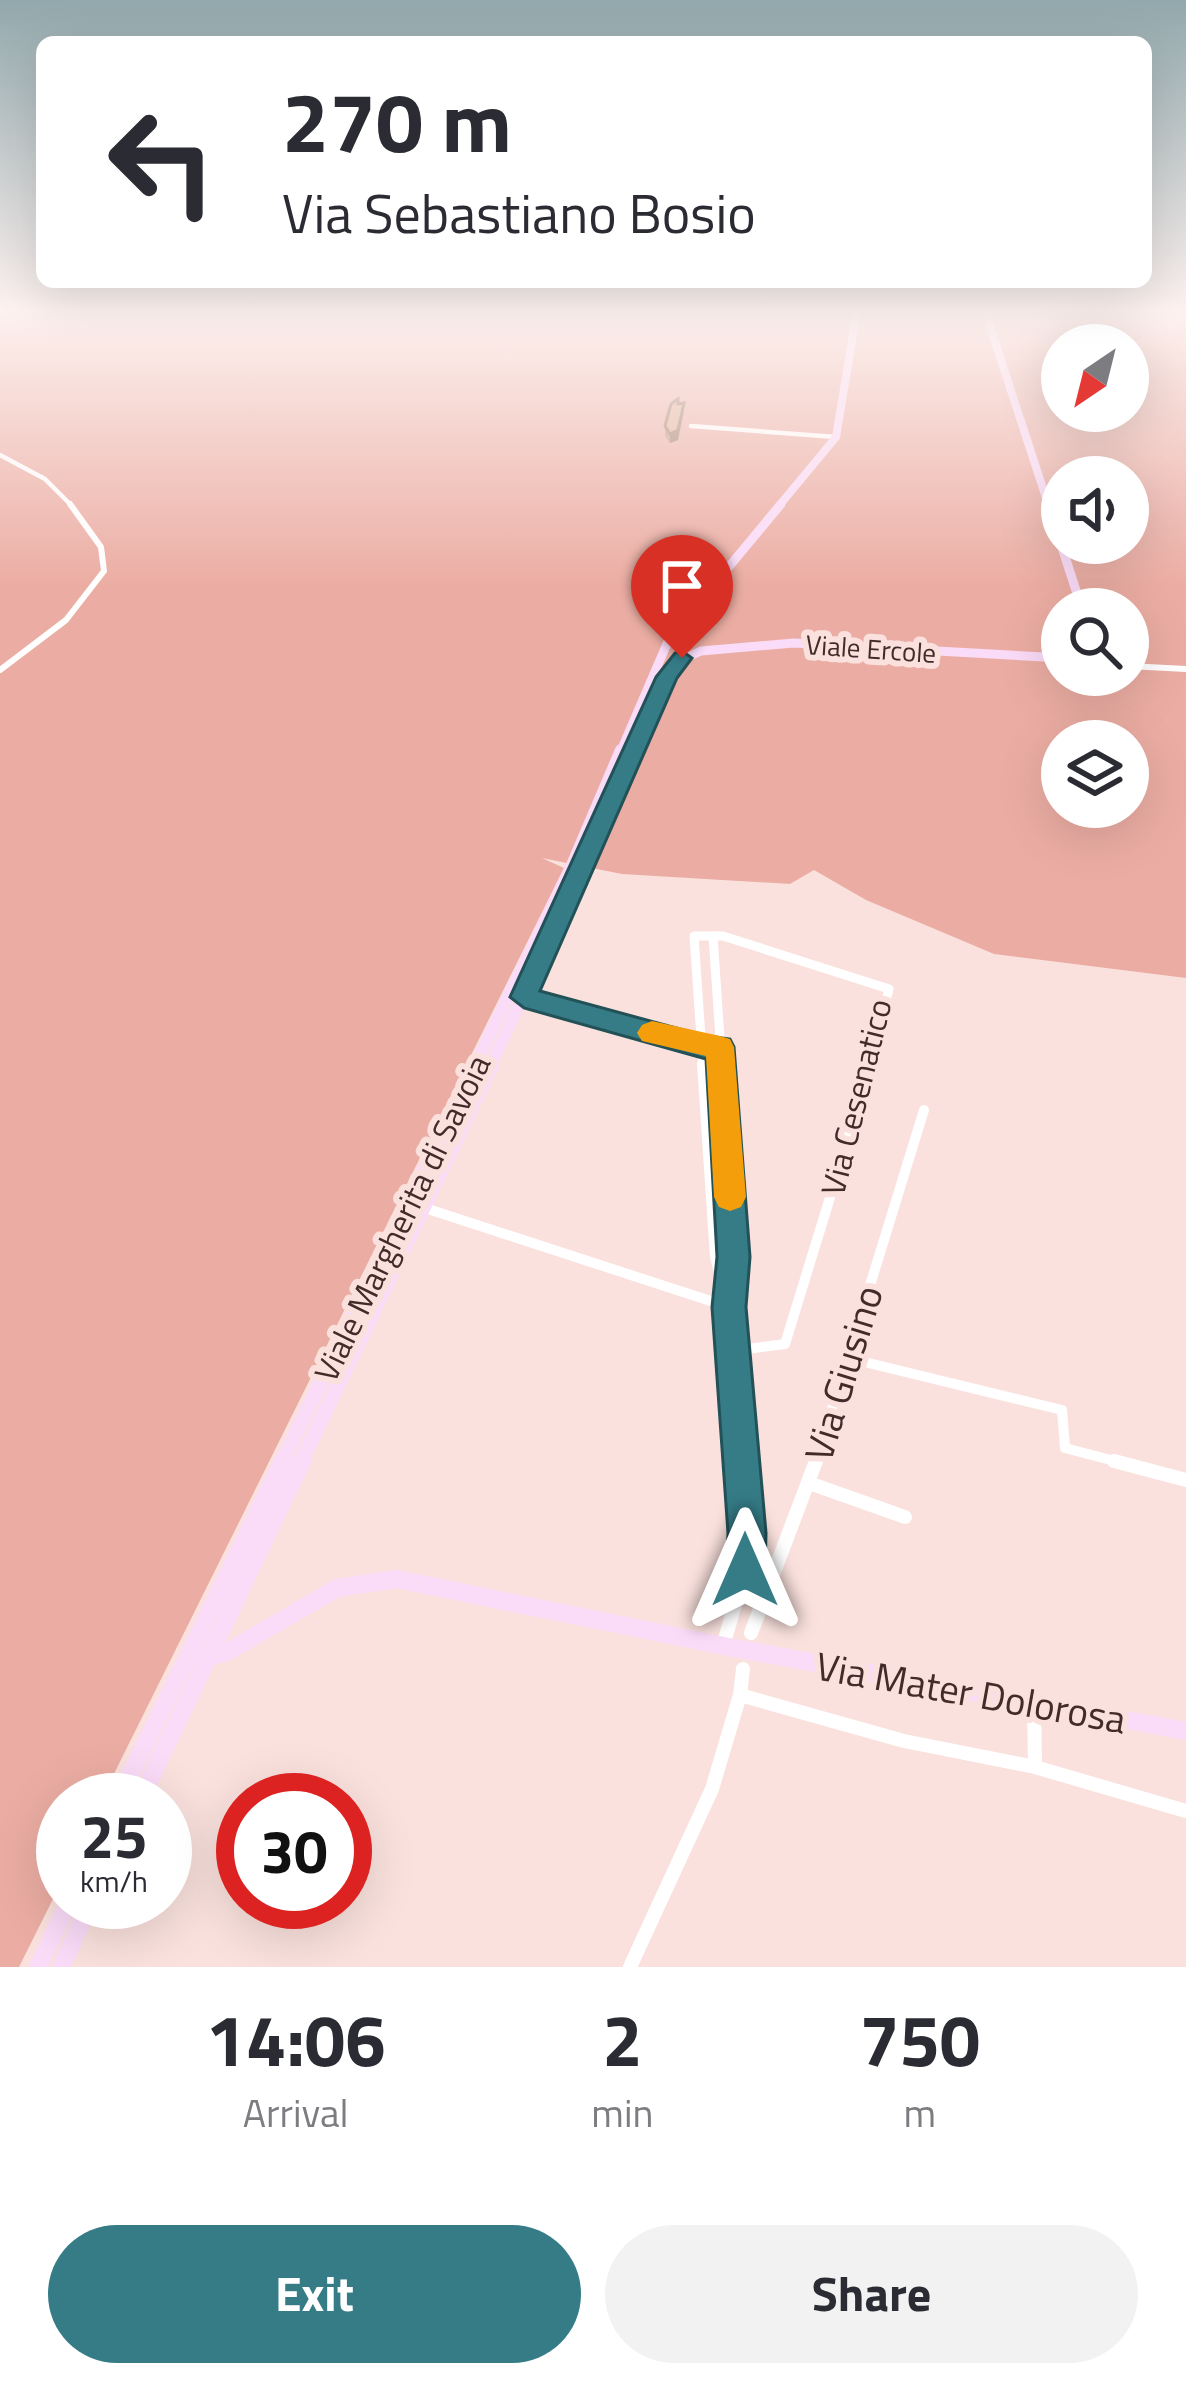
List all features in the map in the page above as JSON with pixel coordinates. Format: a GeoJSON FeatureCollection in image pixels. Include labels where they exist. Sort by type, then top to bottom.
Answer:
{"type":"FeatureCollection","features":[{"type":"Feature","properties":{"kind":"street"},"geometry":{"type":"LineString","coordinates":[[691,426],[836,437],[842,403]]}},
{"type":"Feature","properties":{"kind":"street"},"geometry":{"type":"LineString","coordinates":[[1015,403],[1075,588]]}},
{"type":"Feature","properties":{"kind":"street","name":"Viale Margherita di Savoia"},"geometry":{"type":"LineString","coordinates":[[151,1773],[200,1651],[572,865],[673,631],[836,437]]}},
{"type":"Feature","properties":{"kind":"street"},"geometry":{"type":"LineString","coordinates":[[0,455],[44,476],[71,504],[105,556],[104,574],[90,596],[0,670]]}},
{"type":"Feature","properties":{"kind":"street"},"geometry":{"type":"LineString","coordinates":[[673,631],[682,646],[709,649]]}},
{"type":"Feature","properties":{"kind":"street","name":"Viale Ercole"},"geometry":{"type":"LineString","coordinates":[[682,658],[709,649],[830,645],[1041,660]]}},
{"type":"Feature","properties":{"kind":"street","name":"Viale Margherita di Savoia"},"geometry":{"type":"LineString","coordinates":[[200,1651],[425,1208],[667,677],[682,658]]}},
{"type":"Feature","properties":{"kind":"street"},"geometry":{"type":"LineString","coordinates":[[1149,667],[1186,669]]}},
{"type":"Feature","properties":{"kind":"street","name":"Via Cesenatico"},"geometry":{"type":"LineString","coordinates":[[702,1047],[694,936],[712,936],[889,989],[860,1108],[785,1344],[732,1351]]}},
{"type":"Feature","properties":{"kind":"street"},"geometry":{"type":"LineString","coordinates":[[712,936],[734,1257],[729,1307],[747,1556],[729,1647]]}},
{"type":"Feature","properties":{"kind":"street"},"geometry":{"type":"LineString","coordinates":[[524,997],[702,1047],[720,1047]]}},
{"type":"Feature","properties":{"kind":"street"},"geometry":{"type":"LineString","coordinates":[[702,1047],[715,1257],[729,1307]]}},
{"type":"Feature","properties":{"kind":"street","name":"Via Giusino"},"geometry":{"type":"LineString","coordinates":[[751,1633],[809,1483],[924,1110]]}},
{"type":"Feature","properties":{"kind":"street"},"geometry":{"type":"LineString","coordinates":[[425,1208],[729,1307]]}},
{"type":"Feature","properties":{"kind":"street"},"geometry":{"type":"LineString","coordinates":[[848,1358],[1062,1409],[1065,1448],[1186,1480]]}},
{"type":"Feature","properties":{"kind":"street"},"geometry":{"type":"LineString","coordinates":[[809,1483],[905,1517]]}},
{"type":"Feature","properties":{"kind":"street","name":"Via Mater Dolorosa"},"geometry":{"type":"LineString","coordinates":[[131,1773],[181,1672],[200,1651],[270,1627],[337,1588],[396,1579],[729,1647],[1186,1731]]}},
{"type":"Feature","properties":{"kind":"street"},"geometry":{"type":"LineString","coordinates":[[630,1967],[712,1789],[740,1695],[742,1669]]}},
{"type":"Feature","properties":{"kind":"street"},"geometry":{"type":"LineString","coordinates":[[740,1695],[809,1710],[858,1730],[910,1743],[1035,1767],[1186,1811]]}},
{"type":"Feature","properties":{"kind":"street"},"geometry":{"type":"LineString","coordinates":[[1034,1704],[1035,1767]]}},
{"type":"Feature","properties":{"kind":"street"},"geometry":{"type":"LineString","coordinates":[[38,1967],[56,1929]]}},
{"type":"Feature","properties":{"kind":"street"},"geometry":{"type":"LineString","coordinates":[[61,1967],[79,1929]]}},
{"type":"Feature","properties":{"kind":"shaded area"},"geometry":{"type":"Polygon","coordinates":[[[0,403],[1041,403],[1041,432],[1149,432],[1149,403],[1186,403],[1186,978],[994,954],[866,900],[814,870],[790,884],[622,874],[542,858],[564,868],[114,1773],[36,1773],[38,1929],[19,1967],[0,1967],[0,403]]]}},
{"type":"Feature","properties":{"kind":"building"},"geometry":{"type":"Polygon","coordinates":[[[684,403],[678,430],[670,434],[665,426],[671,404],[684,403]]]}},
{"type":"Feature","properties":{"kind":"slow traffic"},"geometry":{"type":"LineString","coordinates":[[652,1033],[702,1047],[720,1047],[730,1197]]}},
{"type":"Feature","properties":{"kind":"route"},"geometry":{"type":"LineString","coordinates":[[682,658],[667,677],[524,997],[702,1047],[720,1047],[734,1257],[729,1307],[747,1533],[745,1570]]}}]}
